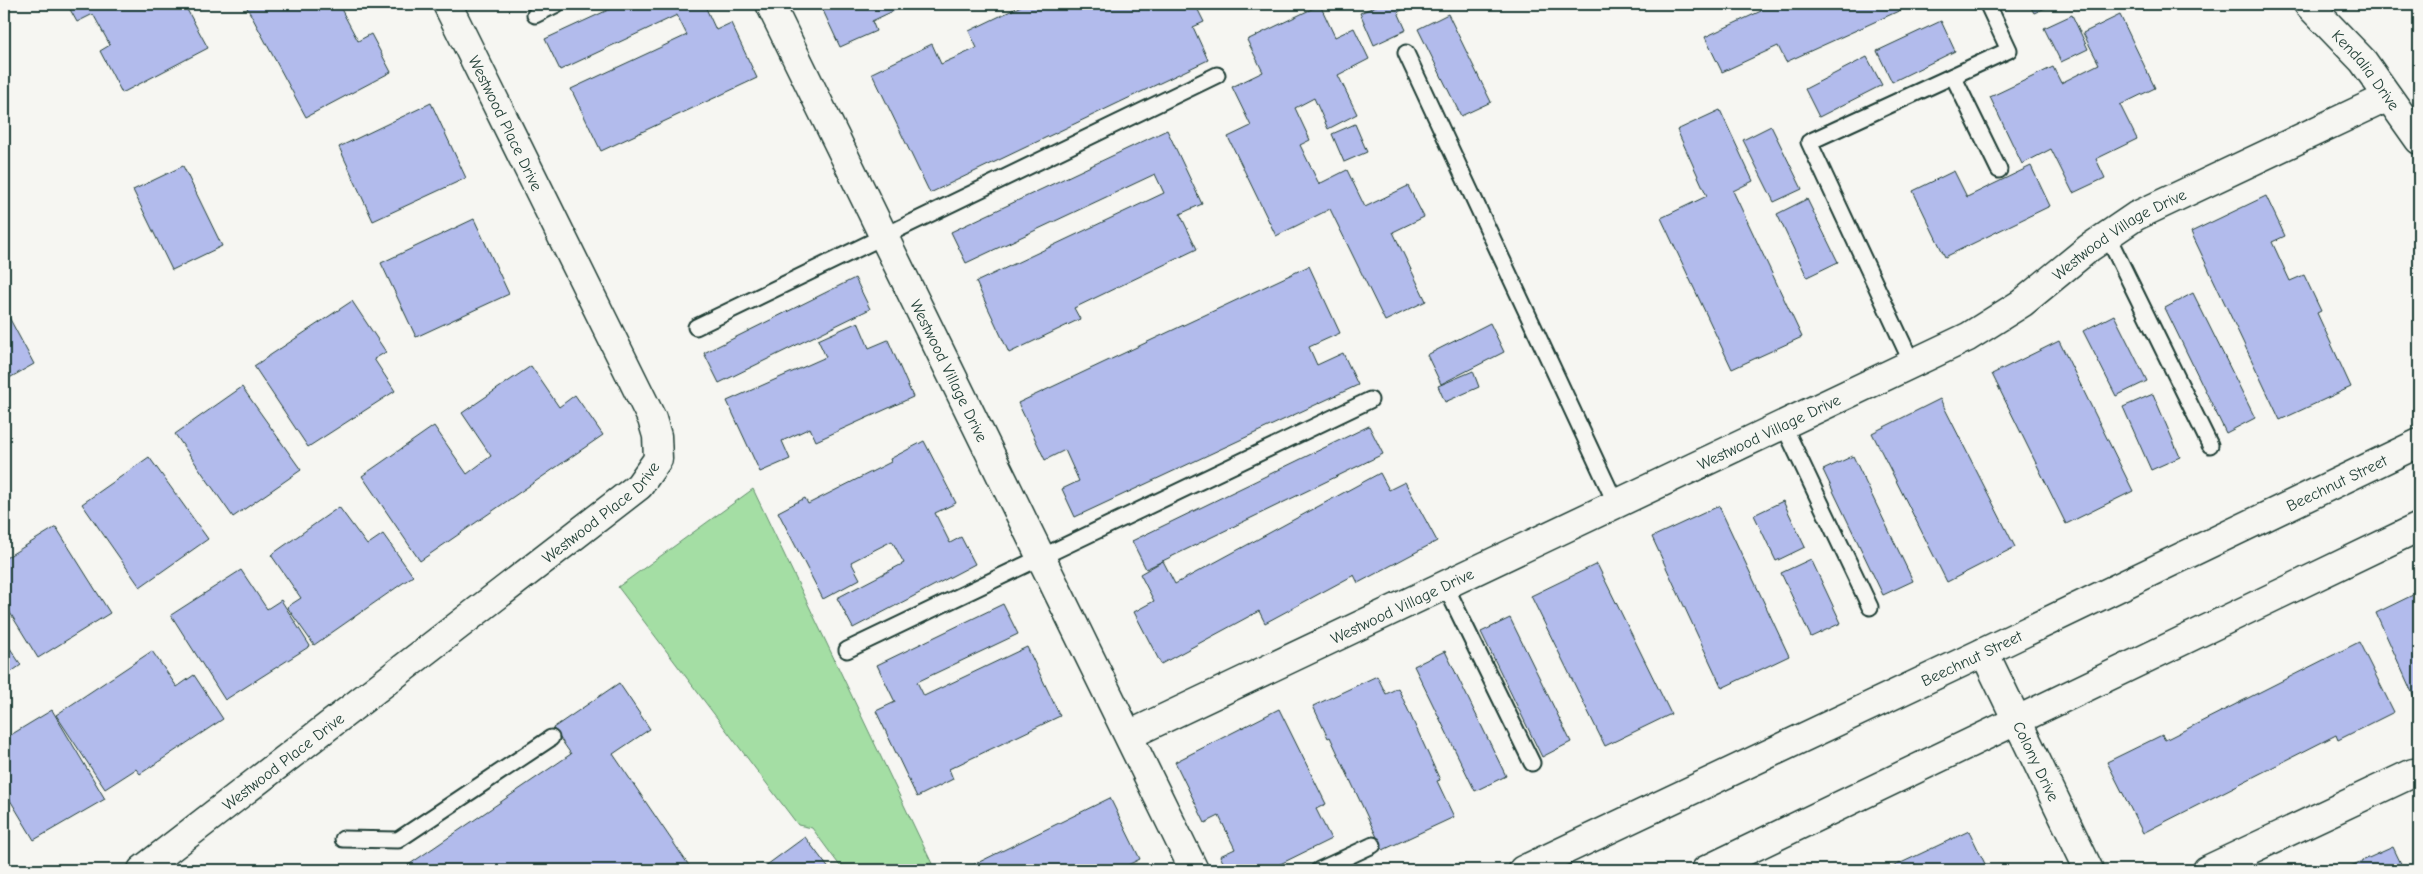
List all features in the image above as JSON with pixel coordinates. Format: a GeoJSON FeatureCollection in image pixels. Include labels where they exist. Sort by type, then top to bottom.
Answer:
{"type":"FeatureCollection","features":[{"type":"Feature","properties":{"kind":"street","name":"Westwood Place Drive"},"geometry":{"type":"LineString","coordinates":[[142,870],[639,486],[658,459],[657,436],[652,419],[447,4]]}},
{"type":"Feature","properties":{"kind":"street","name":"Westwood Village Drive"},"geometry":{"type":"LineString","coordinates":[[770,4],[1194,870]]}},
{"type":"Feature","properties":{"kind":"street","name":"Kendalia Drive"},"geometry":{"type":"LineString","coordinates":[[2308,4],[2363,61],[2419,140]]}},
{"type":"Feature","properties":{"kind":"street","name":"Westwood Village Drive"},"geometry":{"type":"LineString","coordinates":[[1129,735],[1968,337],[2022,304],[2107,235],[2136,216],[2388,96]]}},
{"type":"Feature","properties":{"kind":"street","name":"Beechnut Street"},"geometry":{"type":"LineString","coordinates":[[1523,870],[1984,652],[2419,443]]}},
{"type":"Feature","properties":{"kind":"street"},"geometry":{"type":"LineString","coordinates":[[1706,870],[2419,526]]}},
{"type":"Feature","properties":{"kind":"street","name":"Colony Drive"},"geometry":{"type":"LineString","coordinates":[[1984,652],[2089,870]]}},
{"type":"Feature","properties":{"kind":"street"},"geometry":{"type":"LineString","coordinates":[[2207,870],[2413,773]]}},
{"type":"Feature","properties":{"kind":"lane"},"geometry":{"type":"LineString","coordinates":[[535,15],[557,4]]}},
{"type":"Feature","properties":{"kind":"lane"},"geometry":{"type":"LineString","coordinates":[[1912,363],[1809,142],[2009,50],[1988,5]]}},
{"type":"Feature","properties":{"kind":"lane"},"geometry":{"type":"LineString","coordinates":[[1406,53],[1616,504]]}},
{"type":"Feature","properties":{"kind":"lane"},"geometry":{"type":"LineString","coordinates":[[696,327],[1217,75]]}},
{"type":"Feature","properties":{"kind":"lane"},"geometry":{"type":"LineString","coordinates":[[1953,76],[1999,170]]}},
{"type":"Feature","properties":{"kind":"lane"},"geometry":{"type":"LineString","coordinates":[[2107,235],[2210,445]]}},
{"type":"Feature","properties":{"kind":"lane"},"geometry":{"type":"LineString","coordinates":[[847,650],[1370,400]]}},
{"type":"Feature","properties":{"kind":"lane"},"geometry":{"type":"LineString","coordinates":[[1783,424],[1870,608]]}},
{"type":"Feature","properties":{"kind":"lane"},"geometry":{"type":"LineString","coordinates":[[1445,585],[1532,763]]}},
{"type":"Feature","properties":{"kind":"lane"},"geometry":{"type":"LineString","coordinates":[[343,839],[398,840],[551,738]]}},
{"type":"Feature","properties":{"kind":"lane"},"geometry":{"type":"LineString","coordinates":[[1319,870],[1373,845]]}},
{"type":"Feature","properties":{"kind":"green space"},"geometry":{"type":"Polygon","coordinates":[[[753,489],[935,870],[843,870],[812,828],[798,825],[618,587],[753,489]]]}},
{"type":"Feature","properties":{"kind":"building"},"geometry":{"type":"Polygon","coordinates":[[[67,4],[184,4],[208,48],[122,93],[100,51],[110,45],[93,14],[77,22],[67,4]]]}},
{"type":"Feature","properties":{"kind":"building"},"geometry":{"type":"Polygon","coordinates":[[[245,4],[345,4],[340,7],[358,41],[371,34],[391,72],[306,117],[245,4]]]}},
{"type":"Feature","properties":{"kind":"building"},"geometry":{"type":"Polygon","coordinates":[[[621,4],[704,4],[716,30],[731,23],[757,78],[601,151],[571,89],[687,35],[677,15],[560,70],[545,39],[621,4]]]}},
{"type":"Feature","properties":{"kind":"building"},"geometry":{"type":"Polygon","coordinates":[[[820,4],[908,4],[872,21],[876,31],[840,47],[820,4]]]}},
{"type":"Feature","properties":{"kind":"building"},"geometry":{"type":"Polygon","coordinates":[[[1025,4],[1195,4],[1204,22],[1193,27],[1208,60],[930,193],[872,73],[932,44],[941,64],[977,48],[969,31],[1025,4]]]}},
{"type":"Feature","properties":{"kind":"building"},"geometry":{"type":"Polygon","coordinates":[[[1381,4],[1415,4],[1398,12],[1406,30],[1374,45],[1360,13],[1381,4]]]}},
{"type":"Feature","properties":{"kind":"building"},"geometry":{"type":"Polygon","coordinates":[[[1758,4],[1914,4],[1786,62],[1778,46],[1722,72],[1705,37],[1761,11],[1758,4]]]}},
{"type":"Feature","properties":{"kind":"building"},"geometry":{"type":"Polygon","coordinates":[[[2029,4],[2054,4],[2034,13],[2029,4]]]}},
{"type":"Feature","properties":{"kind":"building"},"geometry":{"type":"Polygon","coordinates":[[[1320,5],[1335,37],[1354,28],[1369,59],[1338,75],[1357,114],[1328,129],[1314,98],[1295,108],[1310,140],[1300,145],[1319,184],[1347,170],[1365,207],[1408,186],[1424,217],[1393,232],[1426,301],[1385,321],[1330,209],[1276,236],[1228,137],[1251,126],[1232,87],[1263,72],[1247,40],[1320,5]]]}},
{"type":"Feature","properties":{"kind":"building"},"geometry":{"type":"Polygon","coordinates":[[[1448,14],[1491,102],[1461,116],[1418,29],[1448,14]]]}},
{"type":"Feature","properties":{"kind":"building"},"geometry":{"type":"Polygon","coordinates":[[[2072,15],[2088,49],[2061,62],[2044,28],[2072,15]]]}},
{"type":"Feature","properties":{"kind":"building"},"geometry":{"type":"Polygon","coordinates":[[[2120,15],[2155,88],[2120,105],[2137,139],[2096,159],[2105,178],[2073,193],[2051,149],[2022,164],[1990,97],[2053,67],[2061,83],[2099,64],[2083,33],[2120,15]]]}},
{"type":"Feature","properties":{"kind":"building"},"geometry":{"type":"Polygon","coordinates":[[[1941,21],[1955,51],[1892,82],[1877,51],[1941,21]]]}},
{"type":"Feature","properties":{"kind":"building"},"geometry":{"type":"Polygon","coordinates":[[[1867,57],[1882,85],[1819,117],[1805,89],[1867,57]]]}},
{"type":"Feature","properties":{"kind":"building"},"geometry":{"type":"Polygon","coordinates":[[[431,103],[466,178],[373,221],[339,147],[431,103]]]}},
{"type":"Feature","properties":{"kind":"building"},"geometry":{"type":"Polygon","coordinates":[[[1720,110],[1753,181],[1733,191],[1802,337],[1732,369],[1661,218],[1707,196],[1677,130],[1720,110]]]}},
{"type":"Feature","properties":{"kind":"building"},"geometry":{"type":"Polygon","coordinates":[[[1355,124],[1367,152],[1344,162],[1332,134],[1355,124]]]}},
{"type":"Feature","properties":{"kind":"building"},"geometry":{"type":"Polygon","coordinates":[[[1771,126],[1802,189],[1774,202],[1743,140],[1771,126]]]}},
{"type":"Feature","properties":{"kind":"building"},"geometry":{"type":"Polygon","coordinates":[[[1167,130],[1202,204],[1180,214],[1197,249],[1074,308],[1080,319],[1009,353],[976,282],[1164,193],[1155,174],[966,263],[951,232],[1167,130]]]}},
{"type":"Feature","properties":{"kind":"building"},"geometry":{"type":"Polygon","coordinates":[[[183,166],[222,246],[172,270],[133,190],[183,166]]]}},
{"type":"Feature","properties":{"kind":"building"},"geometry":{"type":"Polygon","coordinates":[[[2031,166],[2050,206],[1945,257],[1913,191],[1954,171],[1967,197],[2031,166]]]}},
{"type":"Feature","properties":{"kind":"building"},"geometry":{"type":"Polygon","coordinates":[[[2266,196],[2285,236],[2272,242],[2290,281],[2304,275],[2321,311],[2317,313],[2351,387],[2280,420],[2191,232],[2266,196]]]}},
{"type":"Feature","properties":{"kind":"building"},"geometry":{"type":"Polygon","coordinates":[[[1807,199],[1838,262],[1807,277],[1777,214],[1807,199]]]}},
{"type":"Feature","properties":{"kind":"building"},"geometry":{"type":"Polygon","coordinates":[[[474,219],[509,294],[416,337],[381,263],[474,219]]]}},
{"type":"Feature","properties":{"kind":"building"},"geometry":{"type":"Polygon","coordinates":[[[1309,266],[1340,333],[1309,347],[1317,365],[1343,353],[1358,385],[1075,517],[1062,489],[1079,481],[1065,450],[1045,460],[1018,403],[1309,266]]]}},
{"type":"Feature","properties":{"kind":"building"},"geometry":{"type":"Polygon","coordinates":[[[855,278],[870,309],[719,383],[704,353],[855,278]]]}},
{"type":"Feature","properties":{"kind":"building"},"geometry":{"type":"Polygon","coordinates":[[[2193,293],[2255,418],[2226,433],[2165,308],[2193,293]]]}},
{"type":"Feature","properties":{"kind":"building"},"geometry":{"type":"Polygon","coordinates":[[[352,301],[386,352],[374,359],[395,391],[308,447],[254,366],[352,301]]]}},
{"type":"Feature","properties":{"kind":"building"},"geometry":{"type":"Polygon","coordinates":[[[4,308],[34,364],[4,381],[4,308]]]}},
{"type":"Feature","properties":{"kind":"building"},"geometry":{"type":"Polygon","coordinates":[[[2114,315],[2147,381],[2116,396],[2083,331],[2114,315]]]}},
{"type":"Feature","properties":{"kind":"building"},"geometry":{"type":"Polygon","coordinates":[[[858,322],[869,348],[888,340],[913,397],[816,441],[810,428],[782,441],[790,459],[760,472],[727,401],[826,357],[818,340],[858,322]]]}},
{"type":"Feature","properties":{"kind":"building"},"geometry":{"type":"Polygon","coordinates":[[[1490,323],[1504,352],[1441,384],[1427,355],[1490,323]]]}},
{"type":"Feature","properties":{"kind":"building"},"geometry":{"type":"Polygon","coordinates":[[[2059,341],[2133,491],[2066,524],[1992,374],[2059,341]]]}},
{"type":"Feature","properties":{"kind":"building"},"geometry":{"type":"Polygon","coordinates":[[[531,366],[559,407],[575,395],[603,435],[420,561],[362,476],[434,426],[467,474],[491,456],[462,413],[531,366]]]}},
{"type":"Feature","properties":{"kind":"building"},"geometry":{"type":"Polygon","coordinates":[[[1473,371],[1479,387],[1445,402],[1438,386],[1473,371]]]}},
{"type":"Feature","properties":{"kind":"building"},"geometry":{"type":"Polygon","coordinates":[[[242,387],[301,470],[233,517],[175,434],[242,387]]]}},
{"type":"Feature","properties":{"kind":"building"},"geometry":{"type":"Polygon","coordinates":[[[2153,394],[2180,457],[2151,470],[2123,407],[2153,394]]]}},
{"type":"Feature","properties":{"kind":"building"},"geometry":{"type":"Polygon","coordinates":[[[1940,399],[2015,547],[1947,582],[1872,433],[1940,399]]]}},
{"type":"Feature","properties":{"kind":"building"},"geometry":{"type":"Polygon","coordinates":[[[1369,426],[1383,454],[1146,569],[1132,541],[1369,426]]]}},
{"type":"Feature","properties":{"kind":"building"},"geometry":{"type":"Polygon","coordinates":[[[924,441],[956,503],[935,513],[950,543],[961,537],[975,564],[853,628],[837,598],[904,563],[892,541],[851,562],[860,579],[823,599],[778,512],[805,498],[808,504],[891,462],[890,459],[924,441]]]}},
{"type":"Feature","properties":{"kind":"building"},"geometry":{"type":"Polygon","coordinates":[[[1853,456],[1913,581],[1883,595],[1823,470],[1853,456]]]}},
{"type":"Feature","properties":{"kind":"building"},"geometry":{"type":"Polygon","coordinates":[[[149,457],[208,539],[140,587],[82,504],[149,457]]]}},
{"type":"Feature","properties":{"kind":"building"},"geometry":{"type":"Polygon","coordinates":[[[1380,473],[1389,490],[1405,482],[1437,541],[1358,583],[1354,575],[1265,623],[1259,611],[1161,664],[1134,612],[1154,601],[1140,574],[1163,561],[1175,584],[1380,473]]]}},
{"type":"Feature","properties":{"kind":"building"},"geometry":{"type":"Polygon","coordinates":[[[1783,501],[1805,547],[1776,561],[1754,515],[1783,501]]]}},
{"type":"Feature","properties":{"kind":"building"},"geometry":{"type":"Polygon","coordinates":[[[1719,506],[1789,656],[1722,688],[1652,537],[1719,506]]]}},
{"type":"Feature","properties":{"kind":"building"},"geometry":{"type":"Polygon","coordinates":[[[339,507],[367,545],[383,534],[413,576],[314,645],[287,607],[301,598],[271,555],[339,507]]]}},
{"type":"Feature","properties":{"kind":"building"},"geometry":{"type":"Polygon","coordinates":[[[56,527],[110,613],[38,658],[4,603],[4,559],[56,527]]]}},
{"type":"Feature","properties":{"kind":"building"},"geometry":{"type":"Polygon","coordinates":[[[1811,559],[1841,623],[1811,637],[1781,573],[1811,559]]]}},
{"type":"Feature","properties":{"kind":"building"},"geometry":{"type":"Polygon","coordinates":[[[1597,564],[1671,714],[1605,746],[1531,596],[1597,564]]]}},
{"type":"Feature","properties":{"kind":"building"},"geometry":{"type":"Polygon","coordinates":[[[241,570],[267,609],[281,600],[310,646],[225,700],[171,615],[241,570]]]}},
{"type":"Feature","properties":{"kind":"building"},"geometry":{"type":"Polygon","coordinates":[[[2419,592],[2419,708],[2376,613],[2419,592]]]}},
{"type":"Feature","properties":{"kind":"building"},"geometry":{"type":"Polygon","coordinates":[[[1003,604],[1018,634],[917,682],[924,696],[1027,647],[1060,716],[949,769],[953,779],[917,797],[876,711],[895,702],[877,665],[1003,604]]]}},
{"type":"Feature","properties":{"kind":"building"},"geometry":{"type":"Polygon","coordinates":[[[1510,618],[1571,742],[1542,757],[1481,632],[1510,618]]]}},
{"type":"Feature","properties":{"kind":"building"},"geometry":{"type":"Polygon","coordinates":[[[4,639],[21,665],[4,677],[4,639]]]}},
{"type":"Feature","properties":{"kind":"building"},"geometry":{"type":"Polygon","coordinates":[[[2359,642],[2394,712],[2338,740],[2336,735],[2143,833],[2107,762],[2162,735],[2165,740],[2359,642]]]}},
{"type":"Feature","properties":{"kind":"building"},"geometry":{"type":"Polygon","coordinates":[[[152,651],[177,687],[194,675],[223,719],[140,774],[136,769],[105,789],[56,715],[152,651]]]}},
{"type":"Feature","properties":{"kind":"building"},"geometry":{"type":"Polygon","coordinates":[[[1445,651],[1506,776],[1475,791],[1414,666],[1445,651]]]}},
{"type":"Feature","properties":{"kind":"building"},"geometry":{"type":"Polygon","coordinates":[[[1377,676],[1386,694],[1398,688],[1440,780],[1437,781],[1454,817],[1383,850],[1330,737],[1328,738],[1313,706],[1377,676]]]}},
{"type":"Feature","properties":{"kind":"building"},"geometry":{"type":"Polygon","coordinates":[[[619,683],[650,729],[613,754],[692,870],[401,870],[571,754],[553,728],[619,683]]]}},
{"type":"Feature","properties":{"kind":"building"},"geometry":{"type":"Polygon","coordinates":[[[1279,709],[1326,804],[1316,809],[1331,839],[1268,870],[1227,870],[1220,856],[1235,849],[1219,816],[1205,823],[1175,762],[1279,709]]]}},
{"type":"Feature","properties":{"kind":"building"},"geometry":{"type":"Polygon","coordinates":[[[52,710],[105,799],[34,840],[4,790],[4,739],[52,710]]]}},
{"type":"Feature","properties":{"kind":"building"},"geometry":{"type":"Polygon","coordinates":[[[1110,798],[1140,859],[1118,870],[963,870],[1110,798]]]}},
{"type":"Feature","properties":{"kind":"building"},"geometry":{"type":"Polygon","coordinates":[[[1969,831],[1988,870],[1886,870],[1969,831]]]}},
{"type":"Feature","properties":{"kind":"building"},"geometry":{"type":"Polygon","coordinates":[[[805,837],[830,870],[760,870],[805,837]]]}},
{"type":"Feature","properties":{"kind":"building"},"geometry":{"type":"Polygon","coordinates":[[[2393,847],[2404,870],[2342,870],[2393,847]]]}}]}
